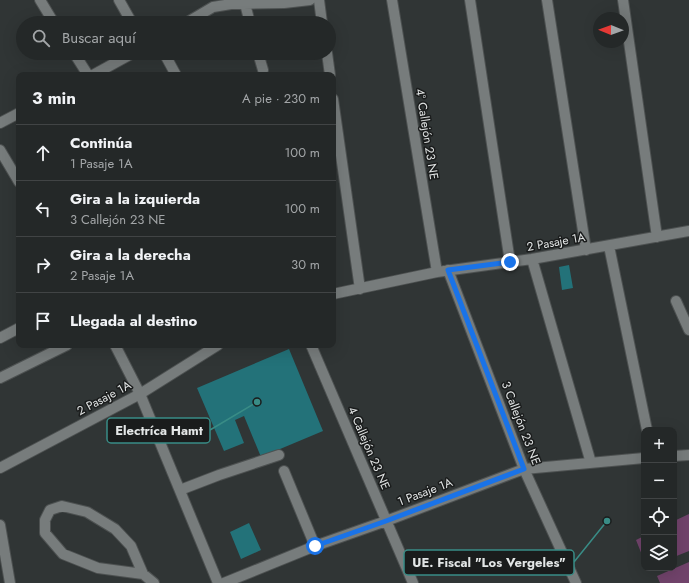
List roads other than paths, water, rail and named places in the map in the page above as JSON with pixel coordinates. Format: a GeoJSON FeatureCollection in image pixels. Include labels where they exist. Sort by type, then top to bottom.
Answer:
{"type":"FeatureCollection","features":[{"type":"Feature","properties":{"kind":"street"},"geometry":{"type":"LineString","coordinates":[[40,0],[50,16]]}},
{"type":"Feature","properties":{"kind":"street"},"geometry":{"type":"LineString","coordinates":[[119,0],[128,16]]}},
{"type":"Feature","properties":{"kind":"street"},"geometry":{"type":"LineString","coordinates":[[195,16],[211,4],[310,0]]}},
{"type":"Feature","properties":{"kind":"street"},"geometry":{"type":"LineString","coordinates":[[319,0],[321,16]]}},
{"type":"Feature","properties":{"kind":"street","name":"4° Callejón 23 NE"},"geometry":{"type":"LineString","coordinates":[[392,0],[437,272]]}},
{"type":"Feature","properties":{"kind":"street"},"geometry":{"type":"LineString","coordinates":[[470,0],[510,262]]}},
{"type":"Feature","properties":{"kind":"street"},"geometry":{"type":"LineString","coordinates":[[547,0],[586,250]]}},
{"type":"Feature","properties":{"kind":"street"},"geometry":{"type":"LineString","coordinates":[[623,0],[656,237]]}},
{"type":"Feature","properties":{"kind":"street"},"geometry":{"type":"LineString","coordinates":[[244,2],[248,16]]}},
{"type":"Feature","properties":{"kind":"street"},"geometry":{"type":"LineString","coordinates":[[78,60],[86,72]]}},
{"type":"Feature","properties":{"kind":"street"},"geometry":{"type":"LineString","coordinates":[[98,72],[120,60]]}},
{"type":"Feature","properties":{"kind":"street"},"geometry":{"type":"LineString","coordinates":[[168,60],[174,72]]}},
{"type":"Feature","properties":{"kind":"street"},"geometry":{"type":"LineString","coordinates":[[260,60],[263,70]]}},
{"type":"Feature","properties":{"kind":"street"},"geometry":{"type":"LineString","coordinates":[[327,60],[329,72]]}},
{"type":"Feature","properties":{"kind":"street"},"geometry":{"type":"LineString","coordinates":[[0,123],[16,115]]}},
{"type":"Feature","properties":{"kind":"street"},"geometry":{"type":"LineString","coordinates":[[336,120],[360,288]]}},
{"type":"Feature","properties":{"kind":"street"},"geometry":{"type":"LineString","coordinates":[[0,150],[16,177]]}},
{"type":"Feature","properties":{"kind":"street","name":"2 Pasaje 1A"},"geometry":{"type":"LineString","coordinates":[[336,293],[448,270],[532,259],[689,231]]}},
{"type":"Feature","properties":{"kind":"street"},"geometry":{"type":"LineString","coordinates":[[609,246],[646,427]]}},
{"type":"Feature","properties":{"kind":"street"},"geometry":{"type":"LineString","coordinates":[[532,259],[591,463]]}},
{"type":"Feature","properties":{"kind":"street","name":"3 Callejón 23 NE"},"geometry":{"type":"LineString","coordinates":[[448,270],[524,469],[576,583]]}},
{"type":"Feature","properties":{"kind":"street"},"geometry":{"type":"LineString","coordinates":[[676,301],[689,330]]}},
{"type":"Feature","properties":{"kind":"street"},"geometry":{"type":"LineString","coordinates":[[0,338],[16,330]]}},
{"type":"Feature","properties":{"kind":"street"},"geometry":{"type":"LineString","coordinates":[[0,378],[61,348]]}},
{"type":"Feature","properties":{"kind":"street"},"geometry":{"type":"LineString","coordinates":[[117,348],[140,394],[218,583]]}},
{"type":"Feature","properties":{"kind":"street","name":"2 Pasaje 1A"},"geometry":{"type":"LineString","coordinates":[[0,468],[140,394],[213,348]]}},
{"type":"Feature","properties":{"kind":"street","name":"4 Callejón 23 NE"},"geometry":{"type":"LineString","coordinates":[[311,348],[413,583]]}},
{"type":"Feature","properties":{"kind":"street"},"geometry":{"type":"LineString","coordinates":[[180,490],[279,455]]}},
{"type":"Feature","properties":{"kind":"street"},"geometry":{"type":"LineString","coordinates":[[677,456],[689,455]]}},
{"type":"Feature","properties":{"kind":"street","name":"1 Pasaje 1A"},"geometry":{"type":"LineString","coordinates":[[224,583],[315,546],[524,469],[641,458]]}},
{"type":"Feature","properties":{"kind":"street"},"geometry":{"type":"LineString","coordinates":[[284,471],[315,546]]}},
{"type":"Feature","properties":{"kind":"street"},"geometry":{"type":"LineString","coordinates":[[143,574],[98,568],[63,554],[45,533],[45,520],[50,510],[62,506],[87,512],[115,529],[131,546],[143,574],[154,583]]}},
{"type":"Feature","properties":{"kind":"street"},"geometry":{"type":"LineString","coordinates":[[0,525],[10,583]]}},
{"type":"Feature","properties":{"kind":"place","name":"Electríca Hamt"},"geometry":{"type":"Point","coordinates":[257,402]}},
{"type":"Feature","properties":{"kind":"place","name":"UE. Fiscal \"Los Vergeles\""},"geometry":{"type":"Point","coordinates":[607,521]}}]}
